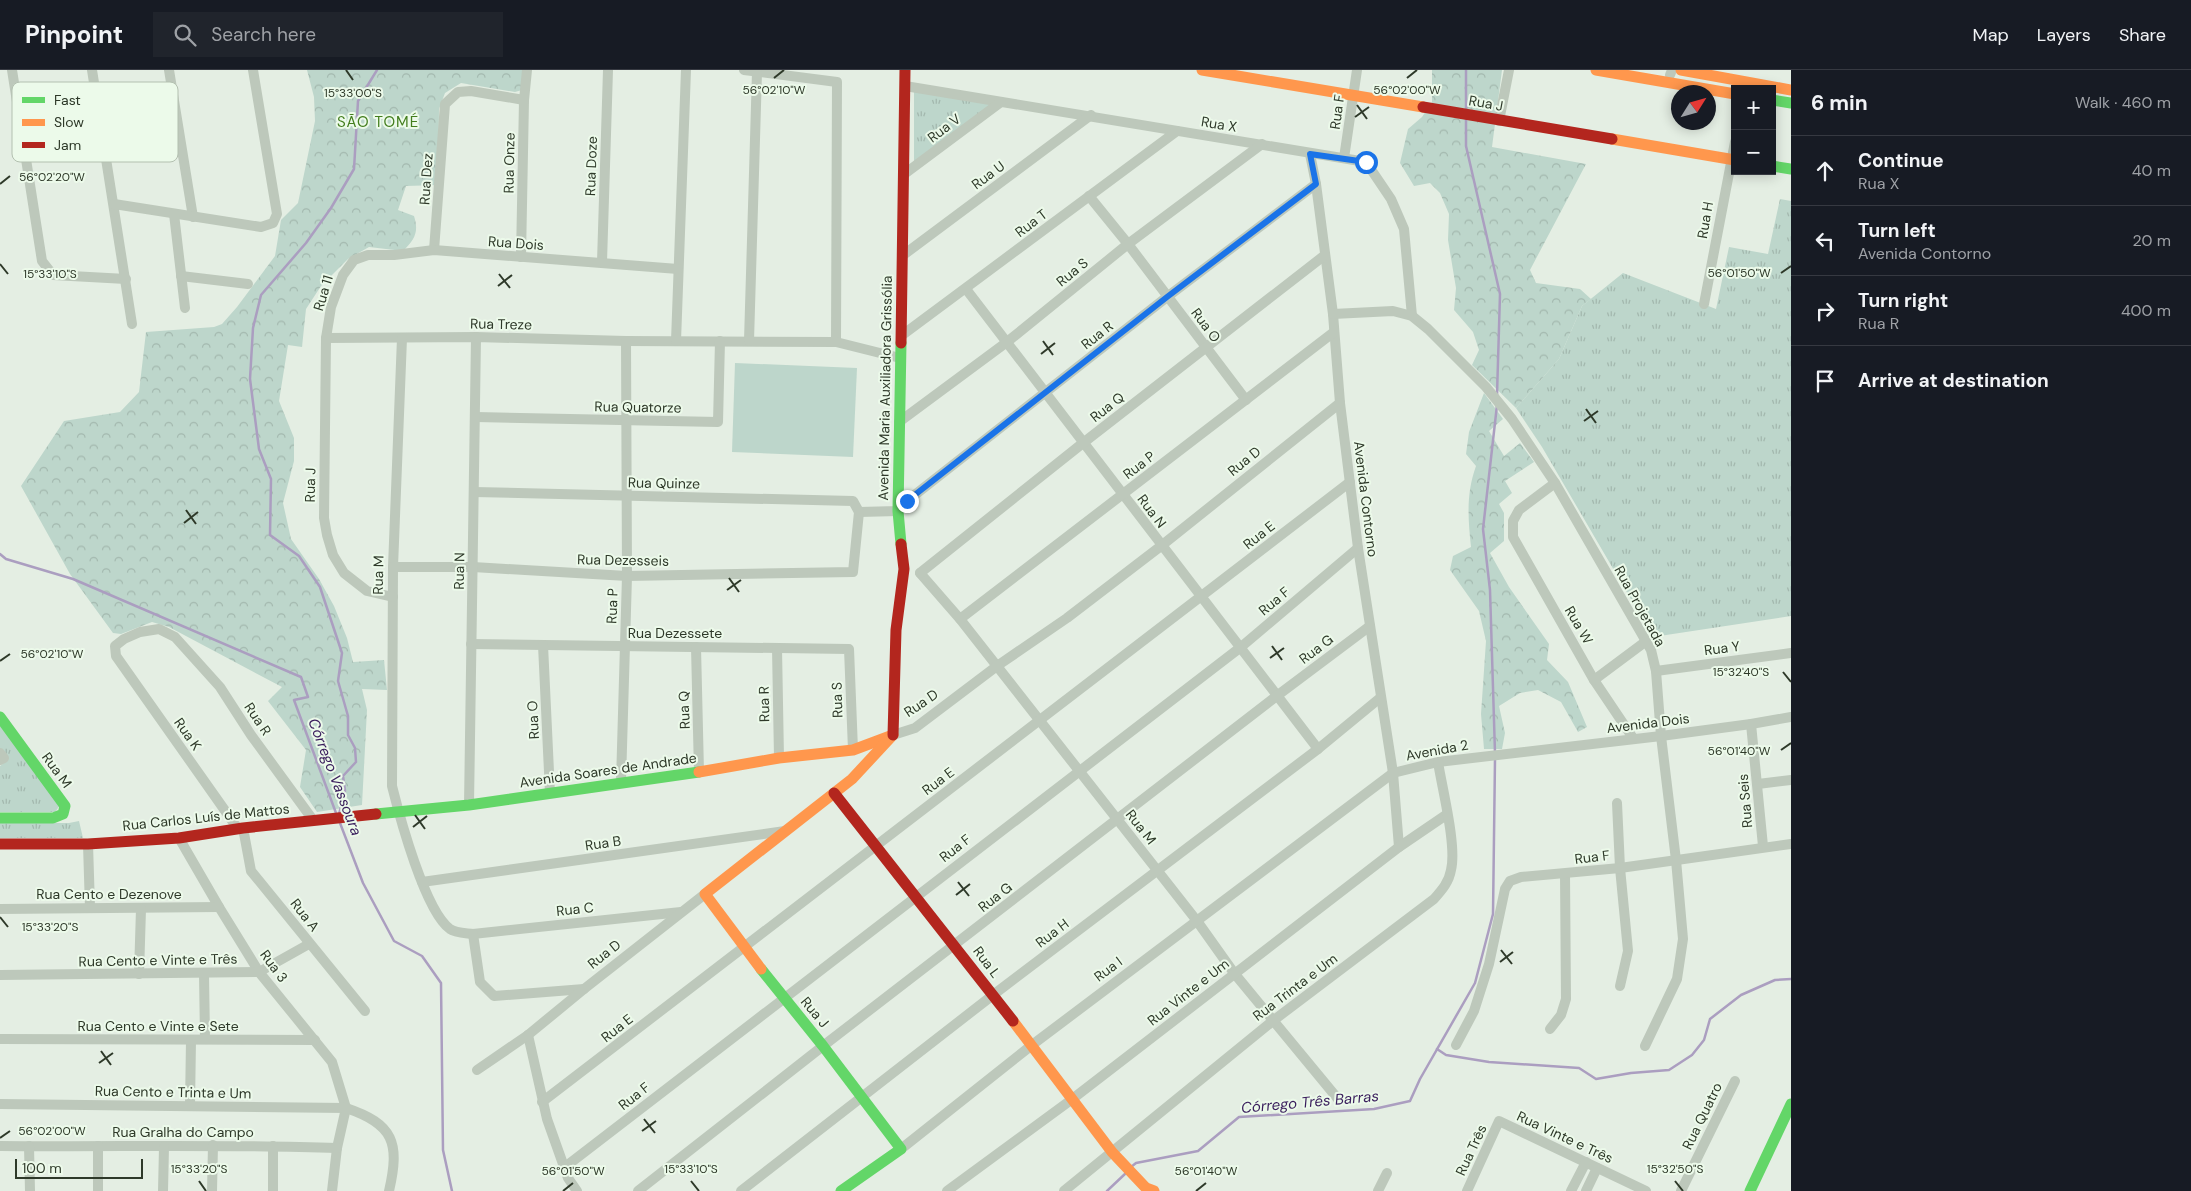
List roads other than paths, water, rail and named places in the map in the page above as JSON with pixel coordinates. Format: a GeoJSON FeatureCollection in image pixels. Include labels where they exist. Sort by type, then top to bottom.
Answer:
{"type":"FeatureCollection","features":[{"type":"Feature","properties":{"kind":"street"},"geometry":{"type":"LineString","coordinates":[[114,204],[261,227],[273,223],[277,214],[253,70]]}},
{"type":"Feature","properties":{"kind":"street","name":"Rua Onze"},"geometry":{"type":"LineString","coordinates":[[521,258],[524,100],[527,70]]}},
{"type":"Feature","properties":{"kind":"street","name":"Rua Doze"},"geometry":{"type":"LineString","coordinates":[[602,262],[608,70]]}},
{"type":"Feature","properties":{"kind":"street"},"geometry":{"type":"LineString","coordinates":[[676,341],[686,70]]}},
{"type":"Feature","properties":{"kind":"street"},"geometry":{"type":"LineString","coordinates":[[744,70],[837,82],[836,342]]}},
{"type":"Feature","properties":{"kind":"street","name":"Avenida Maria Auxiliadora Grissólia"},"geometry":{"type":"LineString","coordinates":[[893,735],[896,630],[904,569],[898,511],[905,70]]}},
{"type":"Feature","properties":{"kind":"street","name":"Rua J"},"geometry":{"type":"LineString","coordinates":[[1202,70],[1447,111],[1483,119],[1731,159]]}},
{"type":"Feature","properties":{"kind":"street","name":"Rua F"},"geometry":{"type":"LineString","coordinates":[[1344,158],[1357,70]]}},
{"type":"Feature","properties":{"kind":"street"},"geometry":{"type":"LineString","coordinates":[[1499,121],[1509,70]]}},
{"type":"Feature","properties":{"kind":"street"},"geometry":{"type":"LineString","coordinates":[[1596,70],[1731,93]]}},
{"type":"Feature","properties":{"kind":"street"},"geometry":{"type":"LineString","coordinates":[[749,341],[757,72]]}},
{"type":"Feature","properties":{"kind":"street"},"geometry":{"type":"LineString","coordinates":[[1674,72],[1736,75],[1759,85]]}},
{"type":"Feature","properties":{"kind":"street","name":"Rua X"},"geometry":{"type":"LineString","coordinates":[[905,86],[1091,115],[1310,154],[1366,162],[1390,199],[1404,229],[1412,316]]}},
{"type":"Feature","properties":{"kind":"street"},"geometry":{"type":"LineString","coordinates":[[1776,88],[1791,90]]}},
{"type":"Feature","properties":{"kind":"street","name":"Rua Dez"},"geometry":{"type":"LineString","coordinates":[[434,250],[445,104],[458,92],[471,91],[524,100]]}},
{"type":"Feature","properties":{"kind":"street"},"geometry":{"type":"LineString","coordinates":[[1776,101],[1791,103]]}},
{"type":"Feature","properties":{"kind":"street","name":"Rua V"},"geometry":{"type":"LineString","coordinates":[[903,175],[1001,102]]}},
{"type":"Feature","properties":{"kind":"street","name":"Rua U"},"geometry":{"type":"LineString","coordinates":[[902,256],[1091,115]]}},
{"type":"Feature","properties":{"kind":"street"},"geometry":{"type":"LineString","coordinates":[[178,123],[194,217]]}},
{"type":"Feature","properties":{"kind":"street","name":"Rua T"},"geometry":{"type":"LineString","coordinates":[[901,336],[1177,131]]}},
{"type":"Feature","properties":{"kind":"street","name":"Rua S"},"geometry":{"type":"LineString","coordinates":[[899,422],[1007,342],[1128,244],[1262,144]]}},
{"type":"Feature","properties":{"kind":"street","name":"Avenida Contorno"},"geometry":{"type":"LineString","coordinates":[[1310,154],[1316,184],[1333,314],[1340,403],[1358,548],[1393,773],[1399,847]]}},
{"type":"Feature","properties":{"kind":"street"},"geometry":{"type":"LineString","coordinates":[[26,162],[42,261],[53,276],[126,279]]}},
{"type":"Feature","properties":{"kind":"street"},"geometry":{"type":"LineString","coordinates":[[107,162],[132,324]]}},
{"type":"Feature","properties":{"kind":"street"},"geometry":{"type":"LineString","coordinates":[[1776,167],[1791,169]]}},
{"type":"Feature","properties":{"kind":"street","name":"Rua H"},"geometry":{"type":"LineString","coordinates":[[1704,304],[1731,169]]}},
{"type":"Feature","properties":{"kind":"street","name":"Rua R"},"geometry":{"type":"LineString","coordinates":[[898,511],[907,501],[1167,297],[1316,184]]}},
{"type":"Feature","properties":{"kind":"street","name":"Rua O"},"geometry":{"type":"LineString","coordinates":[[1089,196],[1128,244],[1246,400]]}},
{"type":"Feature","properties":{"kind":"street"},"geometry":{"type":"LineString","coordinates":[[174,214],[185,308]]}},
{"type":"Feature","properties":{"kind":"street","name":"Rua Dois"},"geometry":{"type":"LineString","coordinates":[[354,260],[368,255],[394,255],[434,250],[678,269]]}},
{"type":"Feature","properties":{"kind":"street","name":"Rua Q"},"geometry":{"type":"LineString","coordinates":[[920,573],[1325,255]]}},
{"type":"Feature","properties":{"kind":"street","name":"Rua 11"},"geometry":{"type":"LineString","coordinates":[[326,338],[331,307],[343,274],[354,260]]}},
{"type":"Feature","properties":{"kind":"street"},"geometry":{"type":"LineString","coordinates":[[181,276],[248,284]]}},
{"type":"Feature","properties":{"kind":"street","name":"Rua N"},"geometry":{"type":"LineString","coordinates":[[966,288],[1122,495],[1318,749]]}},
{"type":"Feature","properties":{"kind":"street","name":"Rua Projetada"},"geometry":{"type":"LineString","coordinates":[[1333,314],[1393,311],[1412,316],[1428,329],[1486,387],[1505,410],[1555,483],[1651,650],[1656,671],[1660,736],[1676,860],[1683,939],[1677,979],[1645,1046]]}},
{"type":"Feature","properties":{"kind":"street","name":"Rua P"},"geometry":{"type":"LineString","coordinates":[[960,619],[1334,332]]}},
{"type":"Feature","properties":{"kind":"street","name":"Rua Treze"},"geometry":{"type":"LineString","coordinates":[[326,338],[476,337],[626,341],[836,342],[900,358]]}},
{"type":"Feature","properties":{"kind":"street","name":"Rua N"},"geometry":{"type":"LineString","coordinates":[[469,805],[476,337]]}},
{"type":"Feature","properties":{"kind":"street","name":"Rua J"},"geometry":{"type":"LineString","coordinates":[[326,338],[324,518],[327,534],[333,555],[344,573],[367,590],[392,597]]}},
{"type":"Feature","properties":{"kind":"street","name":"Rua M"},"geometry":{"type":"LineString","coordinates":[[398,812],[392,786],[392,597],[402,338]]}},
{"type":"Feature","properties":{"kind":"street","name":"Rua P"},"geometry":{"type":"LineString","coordinates":[[621,782],[627,576],[628,421],[626,341]]}},
{"type":"Feature","properties":{"kind":"street","name":"Rua Quatorze"},"geometry":{"type":"LineString","coordinates":[[476,417],[718,422],[720,341]]}},
{"type":"Feature","properties":{"kind":"street","name":"Rua D"},"geometry":{"type":"LineString","coordinates":[[477,1070],[528,1035],[681,912],[852,779],[893,735],[915,728],[997,666],[1067,618],[1161,546],[1340,403]]}},
{"type":"Feature","properties":{"kind":"street","name":"Rua E"},"geometry":{"type":"LineString","coordinates":[[542,1102],[1350,482]]}},
{"type":"Feature","properties":{"kind":"street","name":"Rua W"},"geometry":{"type":"LineString","coordinates":[[1555,483],[1519,510],[1513,520],[1513,537],[1594,680],[1633,738]]}},
{"type":"Feature","properties":{"kind":"street","name":"Rua Quinze"},"geometry":{"type":"LineString","coordinates":[[474,492],[854,501],[859,512]]}},
{"type":"Feature","properties":{"kind":"street"},"geometry":{"type":"LineString","coordinates":[[859,512],[898,511]]}},
{"type":"Feature","properties":{"kind":"street","name":"Rua Dezesseis"},"geometry":{"type":"LineString","coordinates":[[393,567],[473,567],[627,576],[853,572],[859,512]]}},
{"type":"Feature","properties":{"kind":"street","name":"Rua F"},"geometry":{"type":"LineString","coordinates":[[565,1167],[1078,770],[1241,647],[1358,548]]}},
{"type":"Feature","properties":{"kind":"street"},"geometry":{"type":"LineString","coordinates":[[904,569],[920,573]]}},
{"type":"Feature","properties":{"kind":"street","name":"Rua M"},"geometry":{"type":"LineString","coordinates":[[920,573],[960,619],[1118,820],[1197,921],[1234,974],[1338,1099]]}},
{"type":"Feature","properties":{"kind":"street","name":"Rua G"},"geometry":{"type":"LineString","coordinates":[[638,1191],[823,1046],[1370,626]]}},
{"type":"Feature","properties":{"kind":"street","name":"Rua R"},"geometry":{"type":"LineString","coordinates":[[116,656],[115,646],[124,639],[140,632],[159,629],[175,637],[220,687],[251,735],[319,820]]}},
{"type":"Feature","properties":{"kind":"street"},"geometry":{"type":"LineString","coordinates":[[1594,680],[1645,642]]}},
{"type":"Feature","properties":{"kind":"street","name":"Rua Dezessete"},"geometry":{"type":"LineString","coordinates":[[471,644],[849,649]]}},
{"type":"Feature","properties":{"kind":"street","name":"Rua O"},"geometry":{"type":"LineString","coordinates":[[543,645],[550,793]]}},
{"type":"Feature","properties":{"kind":"street","name":"Rua Q"},"geometry":{"type":"LineString","coordinates":[[696,647],[699,772]]}},
{"type":"Feature","properties":{"kind":"street","name":"Rua R"},"geometry":{"type":"LineString","coordinates":[[777,648],[779,758]]}},
{"type":"Feature","properties":{"kind":"street","name":"Rua S"},"geometry":{"type":"LineString","coordinates":[[849,649],[853,750]]}},
{"type":"Feature","properties":{"kind":"street","name":"Rua Y"},"geometry":{"type":"LineString","coordinates":[[1656,671],[1791,653]]}},
{"type":"Feature","properties":{"kind":"street","name":"Rua K"},"geometry":{"type":"LineString","coordinates":[[116,656],[241,828]]}},
{"type":"Feature","properties":{"kind":"street","name":"Rua H"},"geometry":{"type":"LineString","coordinates":[[741,1191],[993,995],[1318,749],[1380,698]]}},
{"type":"Feature","properties":{"kind":"street","name":"Avenida Dois"},"geometry":{"type":"LineString","coordinates":[[1486,756],[1660,736],[1751,724],[1791,716]]}},
{"type":"Feature","properties":{"kind":"street","name":"Rua M"},"geometry":{"type":"LineString","coordinates":[[0,718],[64,806],[63,814],[53,818],[0,818]]}},
{"type":"Feature","properties":{"kind":"street","name":"Rua Seis"},"geometry":{"type":"LineString","coordinates":[[1751,724],[1763,846]]}},
{"type":"Feature","properties":{"kind":"street","name":"Avenida Soares de Andrade"},"geometry":{"type":"LineString","coordinates":[[319,820],[469,805],[699,772],[779,758],[853,750],[893,735]]}},
{"type":"Feature","properties":{"kind":"street","name":"Avenida 2"},"geometry":{"type":"LineString","coordinates":[[1393,773],[1438,762],[1486,756]]}},
{"type":"Feature","properties":{"kind":"street","name":"Rua Trinta e Um"},"geometry":{"type":"LineString","coordinates":[[1064,1191],[1274,1020],[1434,899],[1446,885],[1452,869],[1453,853],[1438,762]]}},
{"type":"Feature","properties":{"kind":"street","name":"Rua I"},"geometry":{"type":"LineString","coordinates":[[841,1191],[902,1149],[1032,1045],[1393,773]]}},
{"type":"Feature","properties":{"kind":"street"},"geometry":{"type":"LineString","coordinates":[[1758,784],[1791,780]]}},
{"type":"Feature","properties":{"kind":"street","name":"Rua L"},"geometry":{"type":"LineString","coordinates":[[834,793],[956,945],[1112,1152],[1148,1190]]}},
{"type":"Feature","properties":{"kind":"street"},"geometry":{"type":"LineString","coordinates":[[1617,803],[1620,868],[1628,951],[1620,986]]}},
{"type":"Feature","properties":{"kind":"street"},"geometry":{"type":"LineString","coordinates":[[398,812],[422,882],[440,919],[451,931],[473,934],[480,982],[494,996],[584,989]]}},
{"type":"Feature","properties":{"kind":"street","name":"Rua Vinte e Um"},"geometry":{"type":"LineString","coordinates":[[947,1191],[1071,1100],[1399,847],[1446,814]]}},
{"type":"Feature","properties":{"kind":"street","name":"Rua Carlos Luís de Mattos"},"geometry":{"type":"LineString","coordinates":[[0,844],[88,844],[179,838],[241,828],[319,820]]}},
{"type":"Feature","properties":{"kind":"street","name":"Rua A"},"geometry":{"type":"LineString","coordinates":[[241,828],[251,871],[365,1010]]}},
{"type":"Feature","properties":{"kind":"street","name":"Rua B"},"geometry":{"type":"LineString","coordinates":[[422,882],[788,830]]}},
{"type":"Feature","properties":{"kind":"street","name":"Rua 3"},"geometry":{"type":"LineString","coordinates":[[179,838],[259,972],[332,1062],[346,1108]]}},
{"type":"Feature","properties":{"kind":"street"},"geometry":{"type":"LineString","coordinates":[[88,844],[90,908]]}},
{"type":"Feature","properties":{"kind":"street","name":"Rua F"},"geometry":{"type":"LineString","coordinates":[[1456,1045],[1474,1011],[1489,964],[1505,889],[1510,881],[1521,877],[1620,868],[1763,846],[1791,844]]}},
{"type":"Feature","properties":{"kind":"street"},"geometry":{"type":"LineString","coordinates":[[1550,1030],[1561,1015],[1566,998],[1565,874]]}},
{"type":"Feature","properties":{"kind":"street","name":"Rua J"},"geometry":{"type":"LineString","coordinates":[[705,894],[744,948],[823,1046],[902,1149]]}},
{"type":"Feature","properties":{"kind":"street","name":"Rua Cento e Dezenove"},"geometry":{"type":"LineString","coordinates":[[0,909],[219,907]]}},
{"type":"Feature","properties":{"kind":"street"},"geometry":{"type":"LineString","coordinates":[[139,974],[141,909]]}},
{"type":"Feature","properties":{"kind":"street","name":"Rua C"},"geometry":{"type":"LineString","coordinates":[[473,934],[681,912]]}},
{"type":"Feature","properties":{"kind":"street","name":"Rua Cento e Vinte e Três"},"geometry":{"type":"LineString","coordinates":[[0,976],[259,972],[309,944]]}},
{"type":"Feature","properties":{"kind":"street"},"geometry":{"type":"LineString","coordinates":[[204,974],[205,1039]]}},
{"type":"Feature","properties":{"kind":"street"},"geometry":{"type":"LineString","coordinates":[[528,1035],[542,1102],[568,1178],[577,1191]]}},
{"type":"Feature","properties":{"kind":"street","name":"Rua Cento e Vinte e Sete"},"geometry":{"type":"LineString","coordinates":[[0,1039],[315,1040]]}},
{"type":"Feature","properties":{"kind":"street"},"geometry":{"type":"LineString","coordinates":[[190,1105],[191,1040]]}},
{"type":"Feature","properties":{"kind":"street","name":"Rua Quatro"},"geometry":{"type":"LineString","coordinates":[[1681,1191],[1735,1081]]}},
{"type":"Feature","properties":{"kind":"street","name":"Rua Cento e Trinta e Um"},"geometry":{"type":"LineString","coordinates":[[0,1104],[346,1108]]}},
{"type":"Feature","properties":{"kind":"street"},"geometry":{"type":"LineString","coordinates":[[1750,1191],[1791,1104]]}},
{"type":"Feature","properties":{"kind":"street"},"geometry":{"type":"LineString","coordinates":[[332,1191],[337,1148],[346,1108],[369,1118],[387,1132],[394,1148],[394,1170],[389,1191]]}},
{"type":"Feature","properties":{"kind":"street","name":"Rua Vinte e Três"},"geometry":{"type":"LineString","coordinates":[[1499,1121],[1646,1191]]}},
{"type":"Feature","properties":{"kind":"street","name":"Rua Três"},"geometry":{"type":"LineString","coordinates":[[1467,1191],[1499,1121]]}},
{"type":"Feature","properties":{"kind":"street"},"geometry":{"type":"LineString","coordinates":[[212,1191],[213,1145]]}},
{"type":"Feature","properties":{"kind":"street","name":"Rua Gralha do Campo"},"geometry":{"type":"LineString","coordinates":[[0,1146],[164,1148],[213,1145],[337,1148]]}},
{"type":"Feature","properties":{"kind":"street"},"geometry":{"type":"LineString","coordinates":[[29,1146],[30,1191]]}},
{"type":"Feature","properties":{"kind":"street"},"geometry":{"type":"LineString","coordinates":[[98,1146],[98,1191]]}},
{"type":"Feature","properties":{"kind":"street"},"geometry":{"type":"LineString","coordinates":[[273,1146],[273,1191]]}},
{"type":"Feature","properties":{"kind":"street"},"geometry":{"type":"LineString","coordinates":[[163,1191],[164,1148]]}},
{"type":"Feature","properties":{"kind":"street"},"geometry":{"type":"LineString","coordinates":[[1571,1191],[1586,1162]]}},
{"type":"Feature","properties":{"kind":"street"},"geometry":{"type":"LineString","coordinates":[[1586,1191],[1597,1168]]}},
{"type":"Feature","properties":{"kind":"street"},"geometry":{"type":"LineString","coordinates":[[1378,1191],[1387,1173]]}},
{"type":"Feature","properties":{"kind":"waterway"},"geometry":{"type":"LineString","coordinates":[[339,814],[345,791],[343,776],[356,762],[355,748],[348,735],[348,716],[338,681],[342,653],[320,587],[299,556],[270,535],[271,479],[259,449],[250,379],[253,328],[261,295],[306,243],[331,208],[354,169],[358,101],[377,70]]}},
{"type":"Feature","properties":{"kind":"waterway"},"geometry":{"type":"LineString","coordinates":[[1466,70],[1466,109]]}},
{"type":"Feature","properties":{"kind":"waterway"},"geometry":{"type":"LineString","coordinates":[[1466,119],[1466,146],[1500,294],[1497,395]]}},
{"type":"Feature","properties":{"kind":"waterway"},"geometry":{"type":"LineString","coordinates":[[1495,753],[1490,590],[1483,529],[1497,405]]}},
{"type":"Feature","properties":{"kind":"waterway","name":"Córrego Vassoura"},"geometry":{"type":"LineString","coordinates":[[0,554],[6,559],[73,579],[301,677],[308,697],[294,700],[336,813]]}},
{"type":"Feature","properties":{"kind":"waterway","name":"Córrego Três Barras"},"geometry":{"type":"LineString","coordinates":[[1131,1167],[1136,1163],[1198,1151],[1239,1117],[1374,1109],[1410,1101],[1420,1079],[1475,983],[1493,914],[1495,759]]}},
{"type":"Feature","properties":{"kind":"waterway","name":"Córrego Vassoura"},"geometry":{"type":"LineString","coordinates":[[340,823],[363,883],[394,941],[422,956],[441,983],[443,1150],[452,1191]]}},
{"type":"Feature","properties":{"kind":"waterway","name":"Córrego Três Barras"},"geometry":{"type":"LineString","coordinates":[[1437,1049],[1446,1055],[1489,1062],[1579,1068],[1596,1079],[1631,1073],[1669,1070],[1692,1055],[1704,1040],[1710,1019],[1741,995],[1775,980],[1791,979]]}},
{"type":"Feature","properties":{"kind":"waterway","name":"Córrego Três Barras"},"geometry":{"type":"LineString","coordinates":[[1107,1191],[1126,1173]]}},
{"type":"Feature","properties":{"kind":"district","name":"SÃO TOMÉ"},"geometry":{"type":"Point","coordinates":[378,122]}}]}
